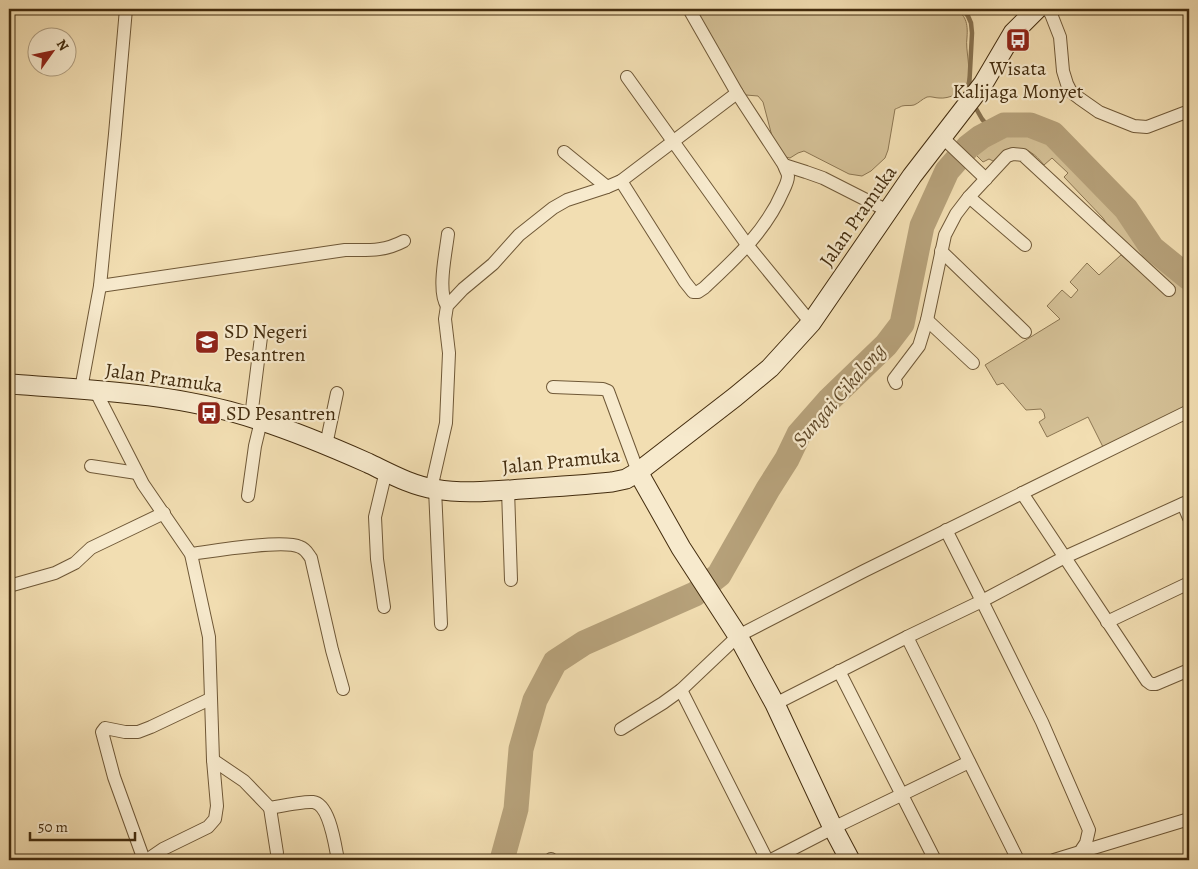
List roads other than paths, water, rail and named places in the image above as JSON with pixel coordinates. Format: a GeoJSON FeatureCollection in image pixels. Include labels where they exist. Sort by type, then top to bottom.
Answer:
{"type":"FeatureCollection","features":[{"type":"Feature","properties":{"kind":"street"},"geometry":{"type":"LineString","coordinates":[[126,9],[116,134],[88,390],[143,484],[191,554],[209,637],[210,699],[217,806],[215,819],[208,827],[162,849],[146,860],[114,777],[102,732],[105,728],[125,732],[138,732],[210,699]]}},
{"type":"Feature","properties":{"kind":"street"},"geometry":{"type":"LineString","coordinates":[[621,181],[693,292],[698,292],[704,288],[748,246],[779,201],[788,178],[784,166],[737,93],[689,9]]}},
{"type":"Feature","properties":{"kind":"street","name":"Jalan Pramuka"},"geometry":{"type":"LineString","coordinates":[[9,384],[137,394],[209,406],[256,419],[326,445],[408,481],[433,489],[457,491],[508,490],[612,482],[626,479],[638,472],[770,368],[811,323],[912,176],[945,140],[966,106],[983,84],[1013,33],[1037,9]]}},
{"type":"Feature","properties":{"kind":"street"},"geometry":{"type":"LineString","coordinates":[[1047,9],[1060,37],[1066,84],[1070,92],[1078,98],[1099,112],[1134,126],[1147,127],[1189,111]]}},
{"type":"Feature","properties":{"kind":"street"},"geometry":{"type":"LineString","coordinates":[[627,77],[748,246],[811,323]]}},
{"type":"Feature","properties":{"kind":"street"},"geometry":{"type":"LineString","coordinates":[[441,624],[433,489],[446,423],[449,352],[445,320],[447,306],[463,289],[494,264],[519,236],[553,208],[567,200],[621,181],[737,93]]}},
{"type":"Feature","properties":{"kind":"street"},"geometry":{"type":"LineString","coordinates":[[945,140],[986,179]]}},
{"type":"Feature","properties":{"kind":"street"},"geometry":{"type":"LineString","coordinates":[[564,152],[607,187]]}},
{"type":"Feature","properties":{"kind":"street"},"geometry":{"type":"LineString","coordinates":[[896,383],[894,379],[919,346],[927,320],[945,235],[956,214],[1007,156],[1014,154],[1023,155],[1169,290]]}},
{"type":"Feature","properties":{"kind":"street"},"geometry":{"type":"LineString","coordinates":[[784,166],[823,178],[888,211]]}},
{"type":"Feature","properties":{"kind":"street"},"geometry":{"type":"LineString","coordinates":[[970,197],[1024,245]]}},
{"type":"Feature","properties":{"kind":"street"},"geometry":{"type":"LineString","coordinates":[[447,306],[444,302],[442,287],[448,234]]}},
{"type":"Feature","properties":{"kind":"street"},"geometry":{"type":"LineString","coordinates":[[100,286],[345,250],[383,250],[404,241]]}},
{"type":"Feature","properties":{"kind":"street"},"geometry":{"type":"LineString","coordinates":[[941,251],[1025,332]]}},
{"type":"Feature","properties":{"kind":"street"},"geometry":{"type":"LineString","coordinates":[[927,320],[973,363]]}},
{"type":"Feature","properties":{"kind":"street"},"geometry":{"type":"LineString","coordinates":[[248,496],[255,446],[261,337]]}},
{"type":"Feature","properties":{"kind":"street"},"geometry":{"type":"LineString","coordinates":[[553,387],[603,389],[608,391],[638,472],[680,548],[738,636],[775,704],[850,860]]}},
{"type":"Feature","properties":{"kind":"street"},"geometry":{"type":"LineString","coordinates":[[326,445],[337,393]]}},
{"type":"Feature","properties":{"kind":"street"},"geometry":{"type":"LineString","coordinates":[[621,729],[681,690],[738,636],[946,530],[1189,411]]}},
{"type":"Feature","properties":{"kind":"street"},"geometry":{"type":"LineString","coordinates":[[91,466],[137,473]]}},
{"type":"Feature","properties":{"kind":"street"},"geometry":{"type":"LineString","coordinates":[[384,607],[377,559],[375,517],[386,471]]}},
{"type":"Feature","properties":{"kind":"street"},"geometry":{"type":"LineString","coordinates":[[508,490],[511,580]]}},
{"type":"Feature","properties":{"kind":"street"},"geometry":{"type":"LineString","coordinates":[[1022,493],[1147,681],[1151,684],[1161,683],[1189,670]]}},
{"type":"Feature","properties":{"kind":"street"},"geometry":{"type":"LineString","coordinates":[[775,704],[982,601],[1065,557],[1186,503],[1189,518]]}},
{"type":"Feature","properties":{"kind":"street"},"geometry":{"type":"LineString","coordinates":[[9,586],[55,573],[75,563],[91,548],[164,513]]}},
{"type":"Feature","properties":{"kind":"street"},"geometry":{"type":"LineString","coordinates":[[946,530],[1042,722],[1089,830],[1086,843],[1080,852]]}},
{"type":"Feature","properties":{"kind":"street"},"geometry":{"type":"LineString","coordinates":[[191,554],[263,545],[286,544],[302,547],[311,558],[343,689]]}},
{"type":"Feature","properties":{"kind":"street"},"geometry":{"type":"LineString","coordinates":[[1107,622],[1189,583]]}},
{"type":"Feature","properties":{"kind":"street"},"geometry":{"type":"LineString","coordinates":[[907,637],[1018,860]]}},
{"type":"Feature","properties":{"kind":"street"},"geometry":{"type":"LineString","coordinates":[[839,671],[935,860]]}},
{"type":"Feature","properties":{"kind":"street"},"geometry":{"type":"LineString","coordinates":[[681,690],[767,860]]}},
{"type":"Feature","properties":{"kind":"street"},"geometry":{"type":"LineString","coordinates":[[213,760],[244,781],[270,808],[277,853]]}},
{"type":"Feature","properties":{"kind":"street"},"geometry":{"type":"LineString","coordinates":[[772,860],[969,762]]}},
{"type":"Feature","properties":{"kind":"street"},"geometry":{"type":"LineString","coordinates":[[270,808],[311,802],[318,803],[329,819],[338,860]]}},
{"type":"Feature","properties":{"kind":"street"},"geometry":{"type":"LineString","coordinates":[[1054,860],[1189,819]]}},
{"type":"Feature","properties":{"kind":"waterway"},"geometry":{"type":"LineString","coordinates":[[960,9],[968,16],[971,23],[969,90]]}},
{"type":"Feature","properties":{"kind":"waterway"},"geometry":{"type":"LineString","coordinates":[[974,105],[992,131]]}},
{"type":"Feature","properties":{"kind":"waterway","name":"Sungai Cikalong"},"geometry":{"type":"LineString","coordinates":[[502,860],[516,809],[521,749],[535,700],[555,662],[584,643],[695,594],[719,575],[787,459],[799,434],[829,400],[886,345],[902,324],[922,226],[947,171],[968,147],[981,137],[1004,125],[1030,125],[1053,134],[1126,209],[1152,248],[1189,278]]}},
{"type":"Feature","properties":{"kind":"place","name":"Wisata Kalijaga Monyet"},"geometry":{"type":"Point","coordinates":[1018,40]}},
{"type":"Feature","properties":{"kind":"place","name":"SD Negeri Pesantren"},"geometry":{"type":"Point","coordinates":[207,342]}},
{"type":"Feature","properties":{"kind":"place","name":"SD Pesantren"},"geometry":{"type":"Point","coordinates":[209,413]}}]}
